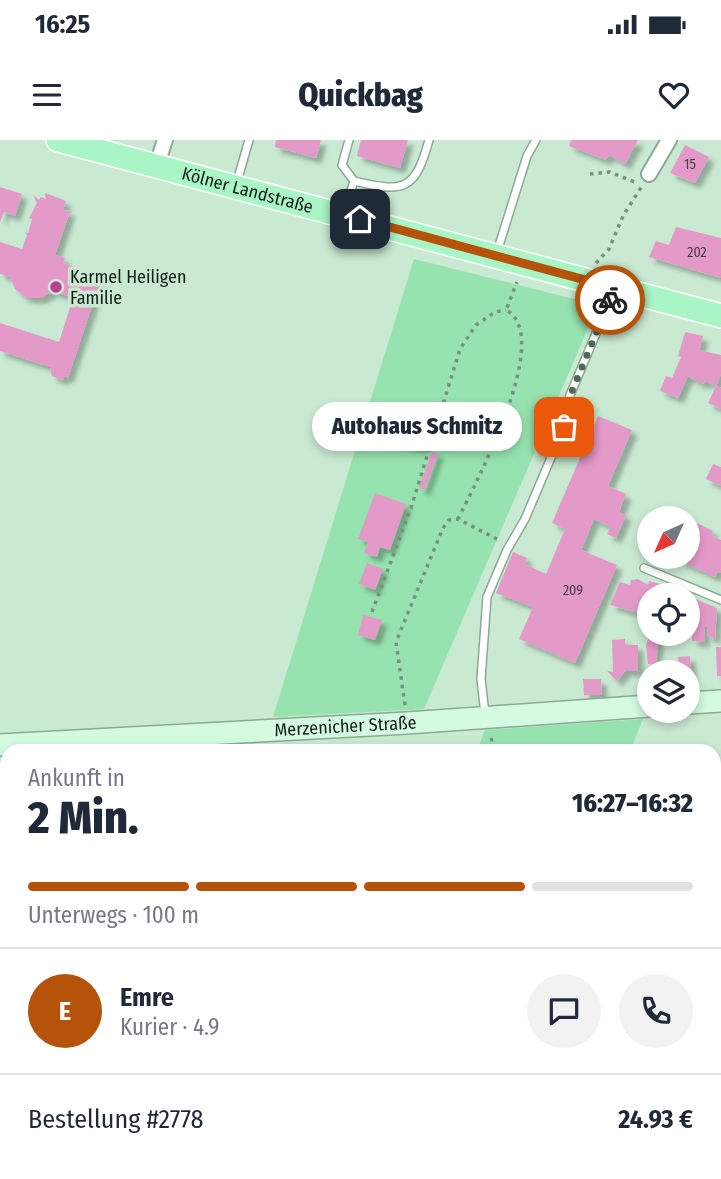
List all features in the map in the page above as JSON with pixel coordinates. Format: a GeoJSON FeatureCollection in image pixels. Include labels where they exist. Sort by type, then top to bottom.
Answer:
{"type":"FeatureCollection","features":[{"type":"Feature","properties":{"kind":"main road","name":"Kölner Landstraße"},"geometry":{"type":"LineString","coordinates":[[58,140],[157,164],[721,316]]}},
{"type":"Feature","properties":{"kind":"street"},"geometry":{"type":"LineString","coordinates":[[157,164],[165,140]]}},
{"type":"Feature","properties":{"kind":"street"},"geometry":{"type":"LineString","coordinates":[[649,174],[669,140]]}},
{"type":"Feature","properties":{"kind":"street"},"geometry":{"type":"LineString","coordinates":[[700,702],[721,701]]}},
{"type":"Feature","properties":{"kind":"street","name":"Merzenicher Straße"},"geometry":{"type":"LineString","coordinates":[[87,744],[637,707]]}},
{"type":"Feature","properties":{"kind":"lane"},"geometry":{"type":"LineString","coordinates":[[236,186],[249,140]]}},
{"type":"Feature","properties":{"kind":"lane"},"geometry":{"type":"LineString","coordinates":[[349,140],[342,165],[354,181],[394,188],[408,185],[421,168],[429,140]]}},
{"type":"Feature","properties":{"kind":"lane"},"geometry":{"type":"LineString","coordinates":[[496,256],[527,156],[536,140]]}},
{"type":"Feature","properties":{"kind":"lane"},"geometry":{"type":"LineString","coordinates":[[343,214],[354,181]]}},
{"type":"Feature","properties":{"kind":"lane"},"geometry":{"type":"LineString","coordinates":[[485,719],[481,679],[487,597],[507,550],[525,519],[564,427],[570,396],[615,288]]}},
{"type":"Feature","properties":{"kind":"lane"},"geometry":{"type":"LineString","coordinates":[[646,569],[721,600]]}},
{"type":"Feature","properties":{"kind":"path"},"geometry":{"type":"LineString","coordinates":[[588,281],[642,186],[610,172],[590,174]]}},
{"type":"Feature","properties":{"kind":"path"},"geometry":{"type":"LineString","coordinates":[[506,310],[525,263]]}},
{"type":"Feature","properties":{"kind":"path"},"geometry":{"type":"LineString","coordinates":[[458,519],[517,382],[522,339],[518,323],[506,310]]}},
{"type":"Feature","properties":{"kind":"path"},"geometry":{"type":"LineString","coordinates":[[372,612],[411,508],[460,349],[476,324],[495,312],[506,310]]}},
{"type":"Feature","properties":{"kind":"path"},"geometry":{"type":"LineString","coordinates":[[407,723],[396,642],[443,528],[449,520],[458,519],[497,539]]}},
{"type":"Feature","properties":{"kind":"green space"},"geometry":{"type":"Polygon","coordinates":[[[414,259],[598,305],[424,709],[273,717],[414,259]]]}},
{"type":"Feature","properties":{"kind":"green space"},"geometry":{"type":"Polygon","coordinates":[[[637,719],[637,723],[641,723],[633,744],[480,744],[485,730],[637,719]]]}},
{"type":"Feature","properties":{"kind":"building"},"geometry":{"type":"Polygon","coordinates":[[[276,140],[321,140],[316,158],[275,147],[276,140]]]}},
{"type":"Feature","properties":{"kind":"building"},"geometry":{"type":"Polygon","coordinates":[[[361,140],[408,140],[400,168],[357,156],[361,140]]]}},
{"type":"Feature","properties":{"kind":"building"},"geometry":{"type":"Polygon","coordinates":[[[571,140],[638,140],[625,164],[609,155],[606,160],[569,146],[571,140]]]}},
{"type":"Feature","properties":{"kind":"building"},"geometry":{"type":"Polygon","coordinates":[[[685,145],[709,157],[695,183],[670,173],[685,145]]]}},
{"type":"Feature","properties":{"kind":"building"},"geometry":{"type":"Polygon","coordinates":[[[0,187],[22,194],[15,216],[4,212],[0,222],[0,187]]]}},
{"type":"Feature","properties":{"kind":"building","name":"Karmel Heiligen Familie"},"geometry":{"type":"Polygon","coordinates":[[[45,193],[66,201],[63,210],[70,211],[55,255],[65,258],[63,263],[102,276],[68,378],[64,376],[63,380],[52,376],[50,367],[0,351],[0,323],[59,342],[73,298],[53,291],[41,298],[27,298],[15,289],[10,277],[0,274],[0,242],[22,249],[27,235],[25,232],[28,233],[32,219],[29,218],[37,203],[33,195],[39,200],[41,197],[46,199],[45,193]]]}},
{"type":"Feature","properties":{"kind":"building"},"geometry":{"type":"Polygon","coordinates":[[[676,227],[721,238],[721,278],[649,257],[656,241],[669,245],[676,227]]]}},
{"type":"Feature","properties":{"kind":"building"},"geometry":{"type":"Polygon","coordinates":[[[685,332],[703,336],[699,350],[721,355],[721,374],[716,386],[705,381],[703,384],[688,376],[678,398],[660,391],[666,376],[672,378],[681,357],[678,356],[685,332]]]}},
{"type":"Feature","properties":{"kind":"building"},"geometry":{"type":"Polygon","coordinates":[[[716,386],[721,388],[721,409],[708,403],[716,386]]]}},
{"type":"Feature","properties":{"kind":"building"},"geometry":{"type":"Polygon","coordinates":[[[598,416],[632,430],[608,486],[626,494],[619,512],[626,515],[616,538],[607,534],[611,527],[594,519],[581,550],[617,565],[575,663],[519,639],[533,607],[496,593],[513,552],[527,558],[524,564],[546,574],[565,529],[552,523],[598,416]]]}},
{"type":"Feature","properties":{"kind":"building"},"geometry":{"type":"Polygon","coordinates":[[[385,434],[424,441],[422,448],[384,441],[385,434]]]}},
{"type":"Feature","properties":{"kind":"building"},"geometry":{"type":"Polygon","coordinates":[[[432,451],[438,454],[425,490],[419,488],[432,451]]]}},
{"type":"Feature","properties":{"kind":"building"},"geometry":{"type":"Polygon","coordinates":[[[713,464],[721,467],[721,486],[706,479],[713,464]]]}},
{"type":"Feature","properties":{"kind":"building"},"geometry":{"type":"Polygon","coordinates":[[[375,493],[406,504],[390,550],[380,547],[377,557],[364,553],[368,542],[358,539],[375,493]]]}},
{"type":"Feature","properties":{"kind":"building"},"geometry":{"type":"Polygon","coordinates":[[[700,524],[713,531],[711,535],[721,540],[721,573],[717,572],[715,577],[698,569],[700,569],[700,524]]]}},
{"type":"Feature","properties":{"kind":"building"},"geometry":{"type":"Polygon","coordinates":[[[367,563],[383,569],[375,590],[359,584],[367,563]]]}},
{"type":"Feature","properties":{"kind":"building"},"geometry":{"type":"Polygon","coordinates":[[[638,579],[645,583],[637,583],[637,613],[610,605],[620,582],[630,585],[631,580],[638,579]]]}},
{"type":"Feature","properties":{"kind":"building"},"geometry":{"type":"Polygon","coordinates":[[[700,601],[717,608],[715,639],[707,635],[708,627],[705,626],[704,642],[700,642],[700,601]]]}},
{"type":"Feature","properties":{"kind":"building"},"geometry":{"type":"Polygon","coordinates":[[[363,615],[382,620],[375,640],[358,635],[363,615]]]}},
{"type":"Feature","properties":{"kind":"building"},"geometry":{"type":"Polygon","coordinates":[[[625,639],[625,645],[638,646],[637,671],[625,671],[617,681],[607,671],[613,672],[612,640],[625,639]]]}},
{"type":"Feature","properties":{"kind":"building"},"geometry":{"type":"Polygon","coordinates":[[[646,646],[658,646],[656,660],[648,660],[646,646]]]}},
{"type":"Feature","properties":{"kind":"building"},"geometry":{"type":"Polygon","coordinates":[[[716,647],[721,647],[721,676],[717,676],[716,647]]]}},
{"type":"Feature","properties":{"kind":"building"},"geometry":{"type":"Polygon","coordinates":[[[690,656],[690,660],[678,660],[678,657],[690,656]]]}},
{"type":"Feature","properties":{"kind":"building"},"geometry":{"type":"Polygon","coordinates":[[[583,679],[601,679],[602,695],[584,695],[583,679]]]}},
{"type":"Feature","properties":{"kind":"way so far"},"geometry":{"type":"LineString","coordinates":[[564,427],[570,396],[610,300]]}},
{"type":"Feature","properties":{"kind":"place","name":"Karmel Heiligen Familie"},"geometry":{"type":"Point","coordinates":[56,287]}},
{"type":"Feature","properties":{"kind":"place","name":"Autohaus Schmitz"},"geometry":{"type":"Point","coordinates":[564,427]}},
{"type":"Feature","properties":{"kind":"route"},"geometry":{"type":"LineString","coordinates":[[360,219],[615,288],[610,300]]}}]}
